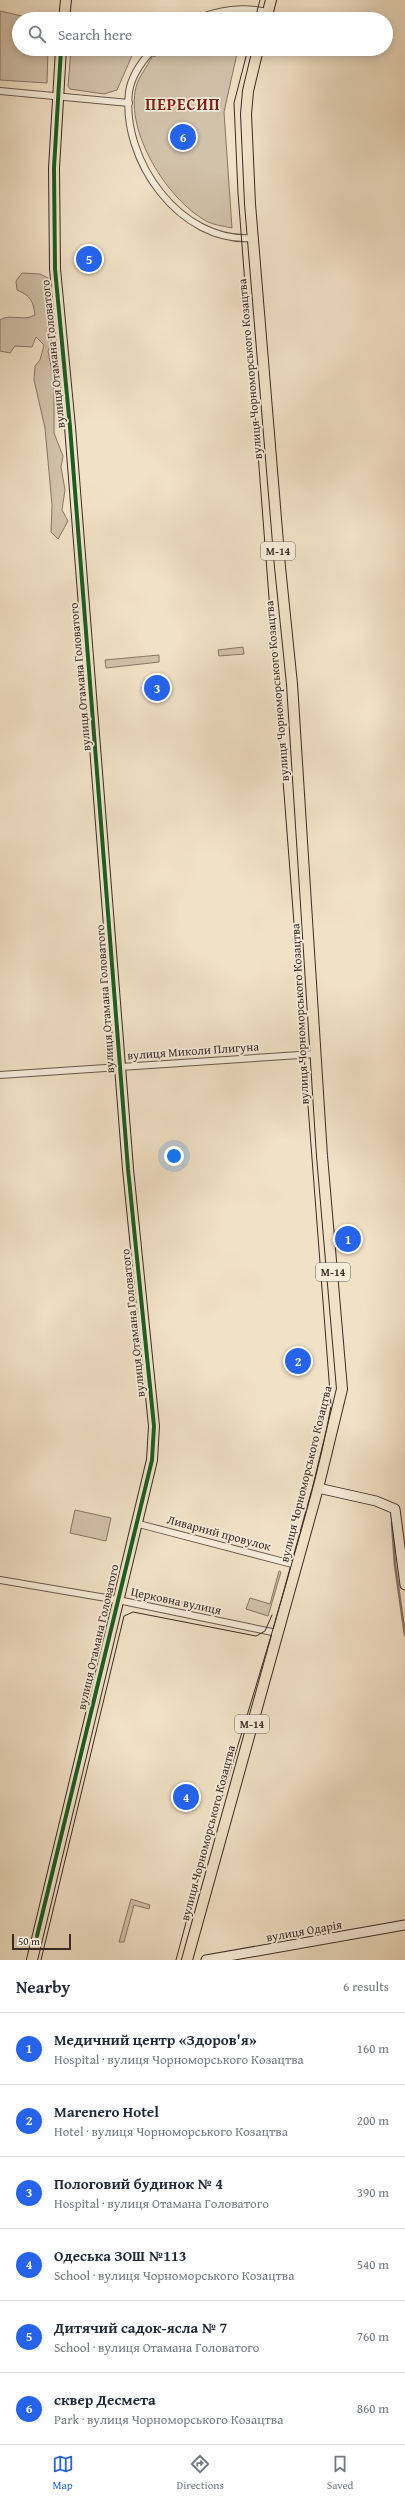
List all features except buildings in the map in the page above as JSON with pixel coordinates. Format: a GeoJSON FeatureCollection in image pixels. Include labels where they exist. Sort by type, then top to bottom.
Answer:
{"type":"FeatureCollection","features":[{"type":"Feature","properties":{"kind":"main road"},"geometry":{"type":"LineString","coordinates":[[65,12],[66,0]]}},
{"type":"Feature","properties":{"kind":"main road"},"geometry":{"type":"LineString","coordinates":[[267,12],[270,0]]}},
{"type":"Feature","properties":{"kind":"main road","name":"вулиця Отамана Головатого"},"geometry":{"type":"LineString","coordinates":[[32,1960],[135,1523],[152,1460],[154,1426],[120,1066],[70,427],[54,269],[54,168],[60,56]]}},
{"type":"Feature","properties":{"kind":"main road","name":"вулиця Чорноморського Козацтва"},"geometry":{"type":"LineString","coordinates":[[187,1960],[276,1633],[318,1488],[342,1389],[315,1054],[292,684],[252,238],[246,114],[248,91],[256,56]]}},
{"type":"Feature","properties":{"kind":"street"},"geometry":{"type":"LineString","coordinates":[[223,12],[234,9],[253,9],[259,12]]}},
{"type":"Feature","properties":{"kind":"street"},"geometry":{"type":"LineString","coordinates":[[149,56],[132,83],[129,103],[132,132],[138,154],[153,181],[165,198],[186,217],[207,230],[231,238],[252,238]]}},
{"type":"Feature","properties":{"kind":"street"},"geometry":{"type":"LineString","coordinates":[[0,91],[129,103]]}},
{"type":"Feature","properties":{"kind":"street","name":"вулиця Миколи Плигуна"},"geometry":{"type":"LineString","coordinates":[[0,1075],[315,1054]]}},
{"type":"Feature","properties":{"kind":"street"},"geometry":{"type":"LineString","coordinates":[[318,1488],[376,1501],[395,1509],[405,1585]]}},
{"type":"Feature","properties":{"kind":"street","name":"Ливарний провулок"},"geometry":{"type":"LineString","coordinates":[[135,1523],[296,1565]]}},
{"type":"Feature","properties":{"kind":"street","name":"Церковна вулиця"},"geometry":{"type":"LineString","coordinates":[[0,1580],[118,1600],[276,1633]]}},
{"type":"Feature","properties":{"kind":"street","name":"вулиця Одарія"},"geometry":{"type":"LineString","coordinates":[[206,1960],[405,1925]]}},
{"type":"Feature","properties":{"kind":"shaded area"},"geometry":{"type":"Polygon","coordinates":[[[0,11],[12,14],[12,56],[48,56],[47,83],[0,80],[0,11]]]}},
{"type":"Feature","properties":{"kind":"shaded area"},"geometry":{"type":"Polygon","coordinates":[[[70,56],[132,56],[117,90],[104,94],[70,89],[68,86],[70,56]]]}},
{"type":"Feature","properties":{"kind":"shaded area"},"geometry":{"type":"Polygon","coordinates":[[[236,56],[224,112],[232,228],[206,221],[191,211],[164,181],[152,163],[143,143],[137,124],[134,105],[137,83],[152,57],[236,56]]]}},
{"type":"Feature","properties":{"kind":"shaded area"},"geometry":{"type":"Polygon","coordinates":[[[22,273],[40,274],[48,278],[48,327],[52,341],[48,351],[54,381],[54,433],[63,456],[61,467],[65,490],[62,510],[68,521],[58,539],[51,532],[52,505],[45,428],[34,380],[35,366],[40,360],[44,345],[36,337],[32,347],[15,346],[10,353],[0,351],[0,320],[8,317],[26,318],[35,315],[33,306],[28,297],[17,290],[16,281],[22,273]]]}},
{"type":"Feature","properties":{"kind":"shaded area"},"geometry":{"type":"Polygon","coordinates":[[[243,647],[244,654],[219,656],[218,650],[243,647]]]}},
{"type":"Feature","properties":{"kind":"shaded area"},"geometry":{"type":"Polygon","coordinates":[[[159,655],[159,662],[106,668],[105,660],[159,655]]]}},
{"type":"Feature","properties":{"kind":"shaded area"},"geometry":{"type":"Polygon","coordinates":[[[75,1510],[111,1518],[106,1541],[70,1533],[75,1510]]]}},
{"type":"Feature","properties":{"kind":"shaded area"},"geometry":{"type":"Polygon","coordinates":[[[279,1571],[281,1572],[268,1616],[246,1609],[250,1598],[270,1604],[279,1571]]]}},
{"type":"Feature","properties":{"kind":"shaded area"},"geometry":{"type":"Polygon","coordinates":[[[143,1593],[183,1602],[183,1606],[142,1598],[143,1593]]]}},
{"type":"Feature","properties":{"kind":"shaded area"},"geometry":{"type":"Polygon","coordinates":[[[131,1899],[150,1905],[149,1909],[134,1905],[124,1942],[119,1942],[131,1899]]]}},
{"type":"Feature","properties":{"kind":"waterway"},"geometry":{"type":"LineString","coordinates":[[392,1523],[395,1565],[405,1635]]}},
{"type":"Feature","properties":{"kind":"tram line"},"geometry":{"type":"LineString","coordinates":[[257,12],[260,0]]}},
{"type":"Feature","properties":{"kind":"tram line"},"geometry":{"type":"LineString","coordinates":[[176,1960],[201,1867],[271,1637],[316,1476],[331,1406],[238,193],[234,103],[246,56]]}},
{"type":"Feature","properties":{"kind":"tram line"},"geometry":{"type":"LineString","coordinates":[[41,1960],[124,1616],[133,1612],[256,1636],[265,1631],[272,1615]]}},
{"type":"Feature","properties":{"kind":"cycle path"},"geometry":{"type":"LineString","coordinates":[[37,1936],[152,1460],[154,1426],[128,1169],[70,427],[55,269],[54,168],[61,56]]}},
{"type":"Feature","properties":{"kind":"place","name":"сквер Десмета"},"geometry":{"type":"Point","coordinates":[183,137]}},
{"type":"Feature","properties":{"kind":"place","name":"Дитячий садок-ясла № 7"},"geometry":{"type":"Point","coordinates":[89,259]}},
{"type":"Feature","properties":{"kind":"place","name":"Пологовий будинок № 4"},"geometry":{"type":"Point","coordinates":[157,688]}},
{"type":"Feature","properties":{"kind":"place","name":"Медичний центр «Здоров'я»"},"geometry":{"type":"Point","coordinates":[348,1239]}},
{"type":"Feature","properties":{"kind":"place","name":"Marenero Hotel"},"geometry":{"type":"Point","coordinates":[298,1361]}},
{"type":"Feature","properties":{"kind":"place","name":"Одеська ЗОШ №113"},"geometry":{"type":"Point","coordinates":[186,1797]}},
{"type":"Feature","properties":{"kind":"district","name":"ПЕРЕСИП"},"geometry":{"type":"Point","coordinates":[183,104]}}]}
